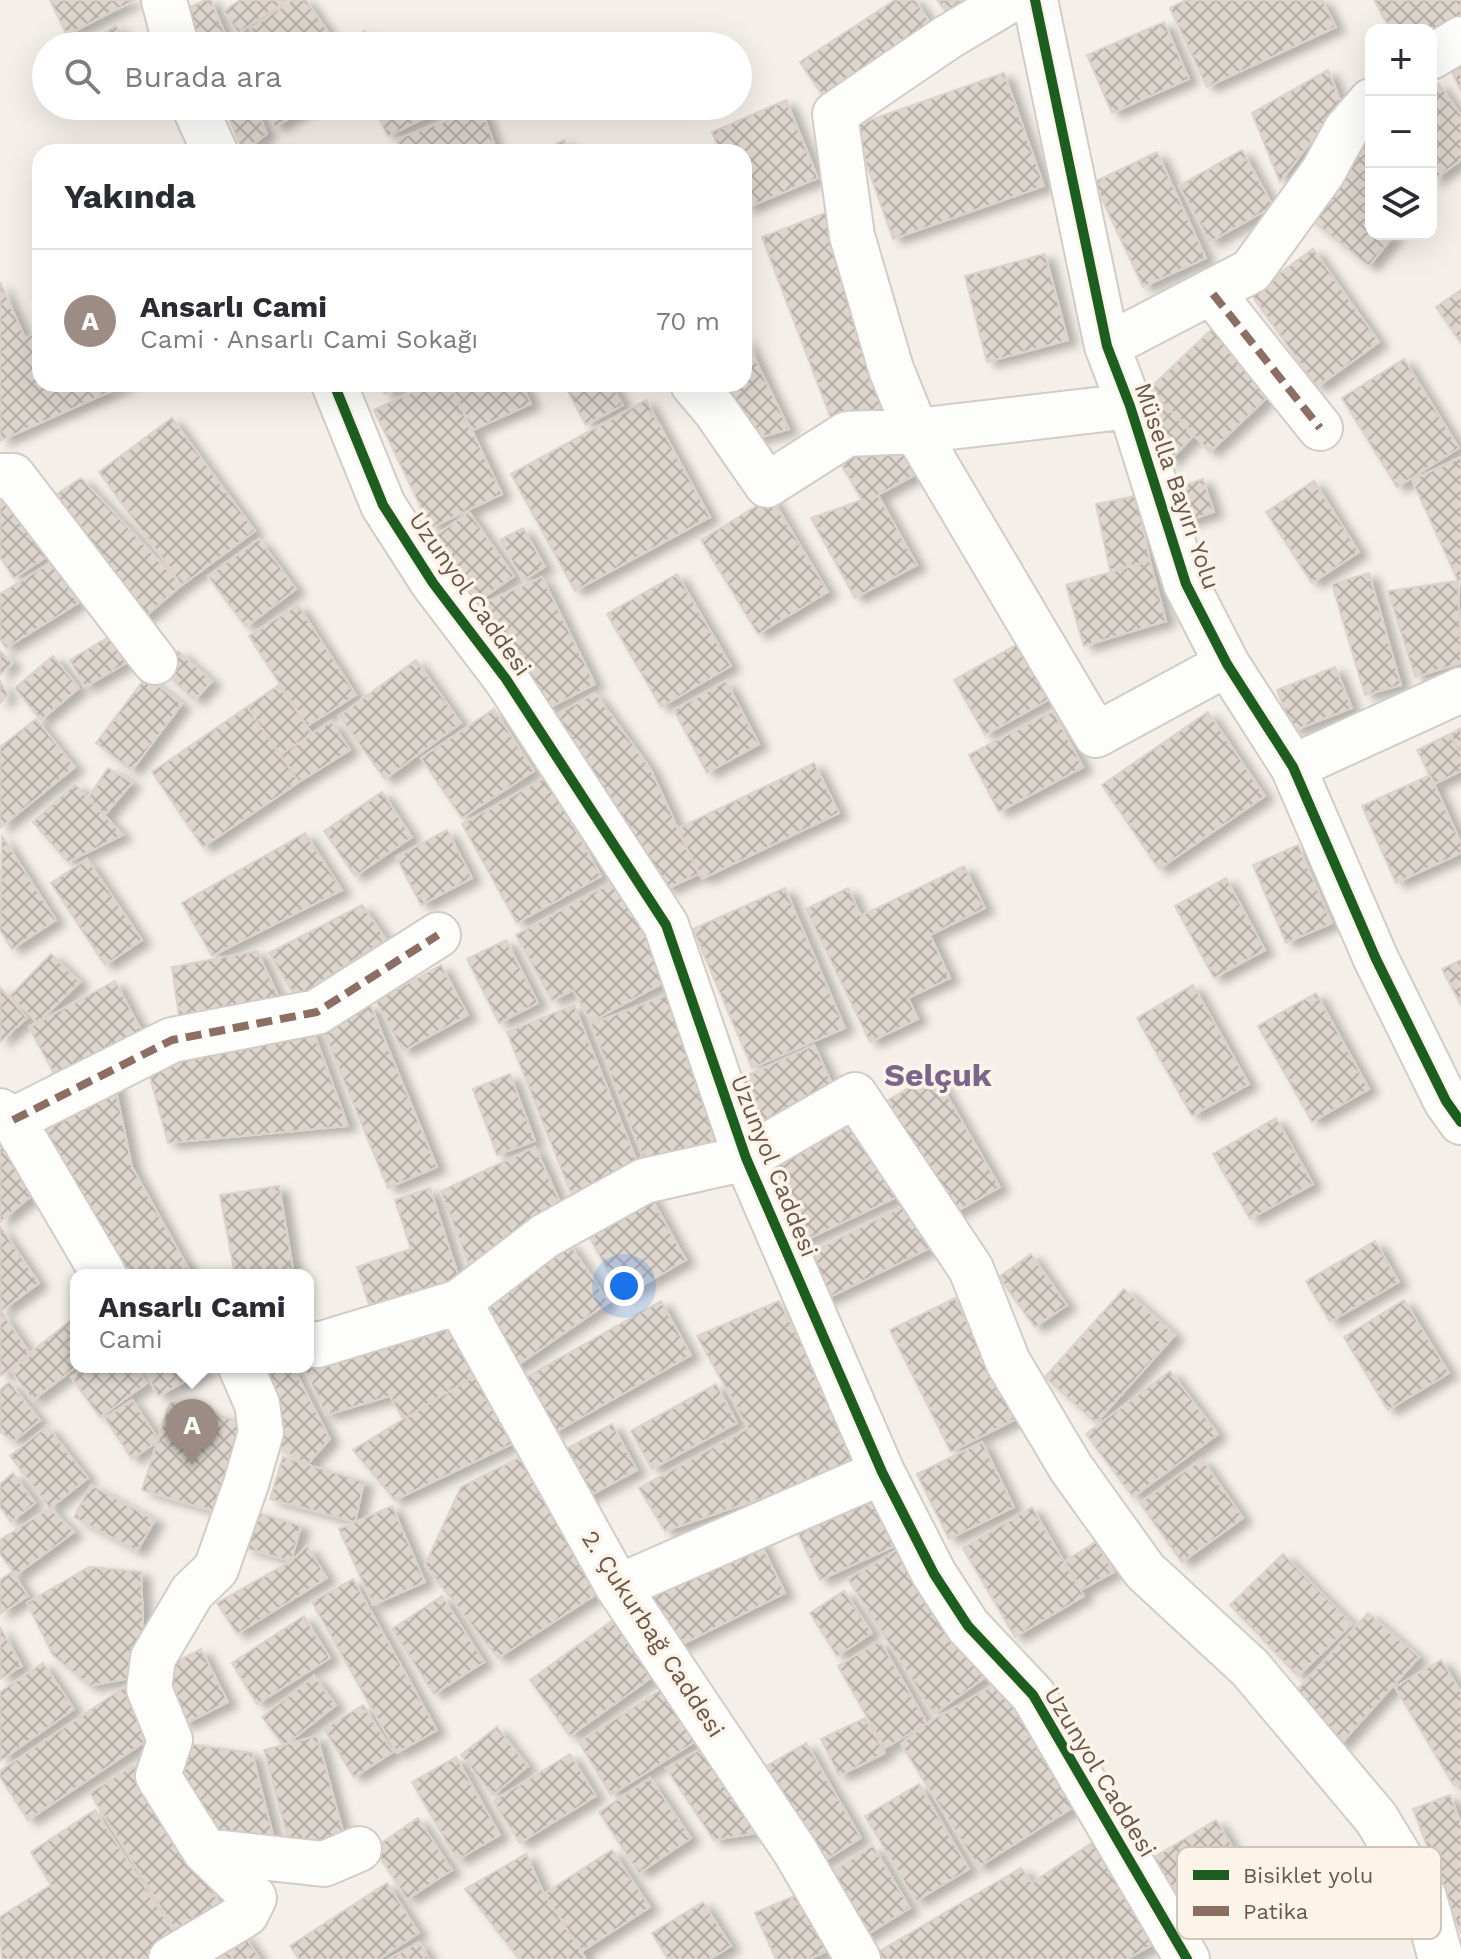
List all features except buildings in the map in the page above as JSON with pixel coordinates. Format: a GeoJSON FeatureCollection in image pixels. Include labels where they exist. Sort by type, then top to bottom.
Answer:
{"type":"FeatureCollection","features":[{"type":"Feature","properties":{"kind":"street"},"geometry":{"type":"LineString","coordinates":[[164,0],[172,32]]}},
{"type":"Feature","properties":{"kind":"street"},"geometry":{"type":"LineString","coordinates":[[1010,0],[948,37],[835,114],[852,236],[891,369],[916,431],[1096,735],[1227,664]]}},
{"type":"Feature","properties":{"kind":"street","name":"Müsella Bayırı Yolu"},"geometry":{"type":"LineString","coordinates":[[1035,0],[1107,346],[1130,406],[1186,584],[1227,664],[1293,767],[1376,959],[1446,1101],[1461,1122]]}},
{"type":"Feature","properties":{"kind":"street"},"geometry":{"type":"LineString","coordinates":[[1437,53],[1461,39]]}},
{"type":"Feature","properties":{"kind":"street"},"geometry":{"type":"LineString","coordinates":[[1107,346],[1213,294],[1251,271],[1323,172],[1346,130],[1365,108]]}},
{"type":"Feature","properties":{"kind":"street"},"geometry":{"type":"LineString","coordinates":[[200,120],[211,144]]}},
{"type":"Feature","properties":{"kind":"street"},"geometry":{"type":"LineString","coordinates":[[1213,294],[1320,428]]}},
{"type":"Feature","properties":{"kind":"street","name":"Uzunyol Caddesi"},"geometry":{"type":"LineString","coordinates":[[337,392],[383,505],[433,583],[506,679],[666,925],[746,1158],[882,1472],[934,1574],[968,1626],[1033,1695],[1187,1959]]}},
{"type":"Feature","properties":{"kind":"street"},"geometry":{"type":"LineString","coordinates":[[700,392],[767,485],[847,434],[916,431],[1130,406]]}},
{"type":"Feature","properties":{"kind":"street"},"geometry":{"type":"LineString","coordinates":[[0,476],[13,476],[155,662]]}},
{"type":"Feature","properties":{"kind":"street"},"geometry":{"type":"LineString","coordinates":[[1293,767],[1461,690]]}},
{"type":"Feature","properties":{"kind":"street"},"geometry":{"type":"LineString","coordinates":[[100,1269],[6,1116],[172,1040],[317,1012],[438,935]]}},
{"type":"Feature","properties":{"kind":"street"},"geometry":{"type":"LineString","coordinates":[[314,1345],[459,1302],[545,1236],[644,1181],[746,1158],[855,1095],[971,1269],[1008,1362],[1071,1468],[1145,1571],[1250,1668],[1376,1818],[1394,1847]]}},
{"type":"Feature","properties":{"kind":"street","name":"2. Çukurbağ Caddesi"},"geometry":{"type":"LineString","coordinates":[[459,1302],[618,1587],[795,1851],[858,1959]]}},
{"type":"Feature","properties":{"kind":"street"},"geometry":{"type":"LineString","coordinates":[[171,1959],[246,1914],[254,1898],[205,1851],[158,1776],[170,1740],[149,1689],[153,1658],[192,1592],[216,1569],[246,1484],[261,1432],[257,1404],[244,1373]]}},
{"type":"Feature","properties":{"kind":"street"},"geometry":{"type":"LineString","coordinates":[[618,1587],[882,1472]]}},
{"type":"Feature","properties":{"kind":"street"},"geometry":{"type":"LineString","coordinates":[[205,1851],[324,1864],[359,1849]]}},
{"type":"Feature","properties":{"kind":"street"},"geometry":{"type":"LineString","coordinates":[[1436,1939],[1441,1959]]}},
{"type":"Feature","properties":{"kind":"marked path"},"geometry":{"type":"LineString","coordinates":[[1213,294],[1320,428]]}},
{"type":"Feature","properties":{"kind":"marked path"},"geometry":{"type":"LineString","coordinates":[[13,1120],[172,1040],[317,1012],[438,935]]}},
{"type":"Feature","properties":{"kind":"cycle path"},"geometry":{"type":"LineString","coordinates":[[1035,0],[1107,346],[1130,406],[1186,584],[1227,664],[1293,767],[1376,959],[1446,1101],[1461,1122]]}},
{"type":"Feature","properties":{"kind":"cycle path"},"geometry":{"type":"LineString","coordinates":[[337,392],[383,505],[433,583],[506,679],[666,925],[746,1158],[882,1472],[934,1574],[968,1626],[1033,1695],[1187,1959]]}},
{"type":"Feature","properties":{"kind":"place","name":"Ansarlı Cami"},"geometry":{"type":"Point","coordinates":[192,1465]}},
{"type":"Feature","properties":{"kind":"district","name":"Selçuk"},"geometry":{"type":"Point","coordinates":[938,1075]}}]}
